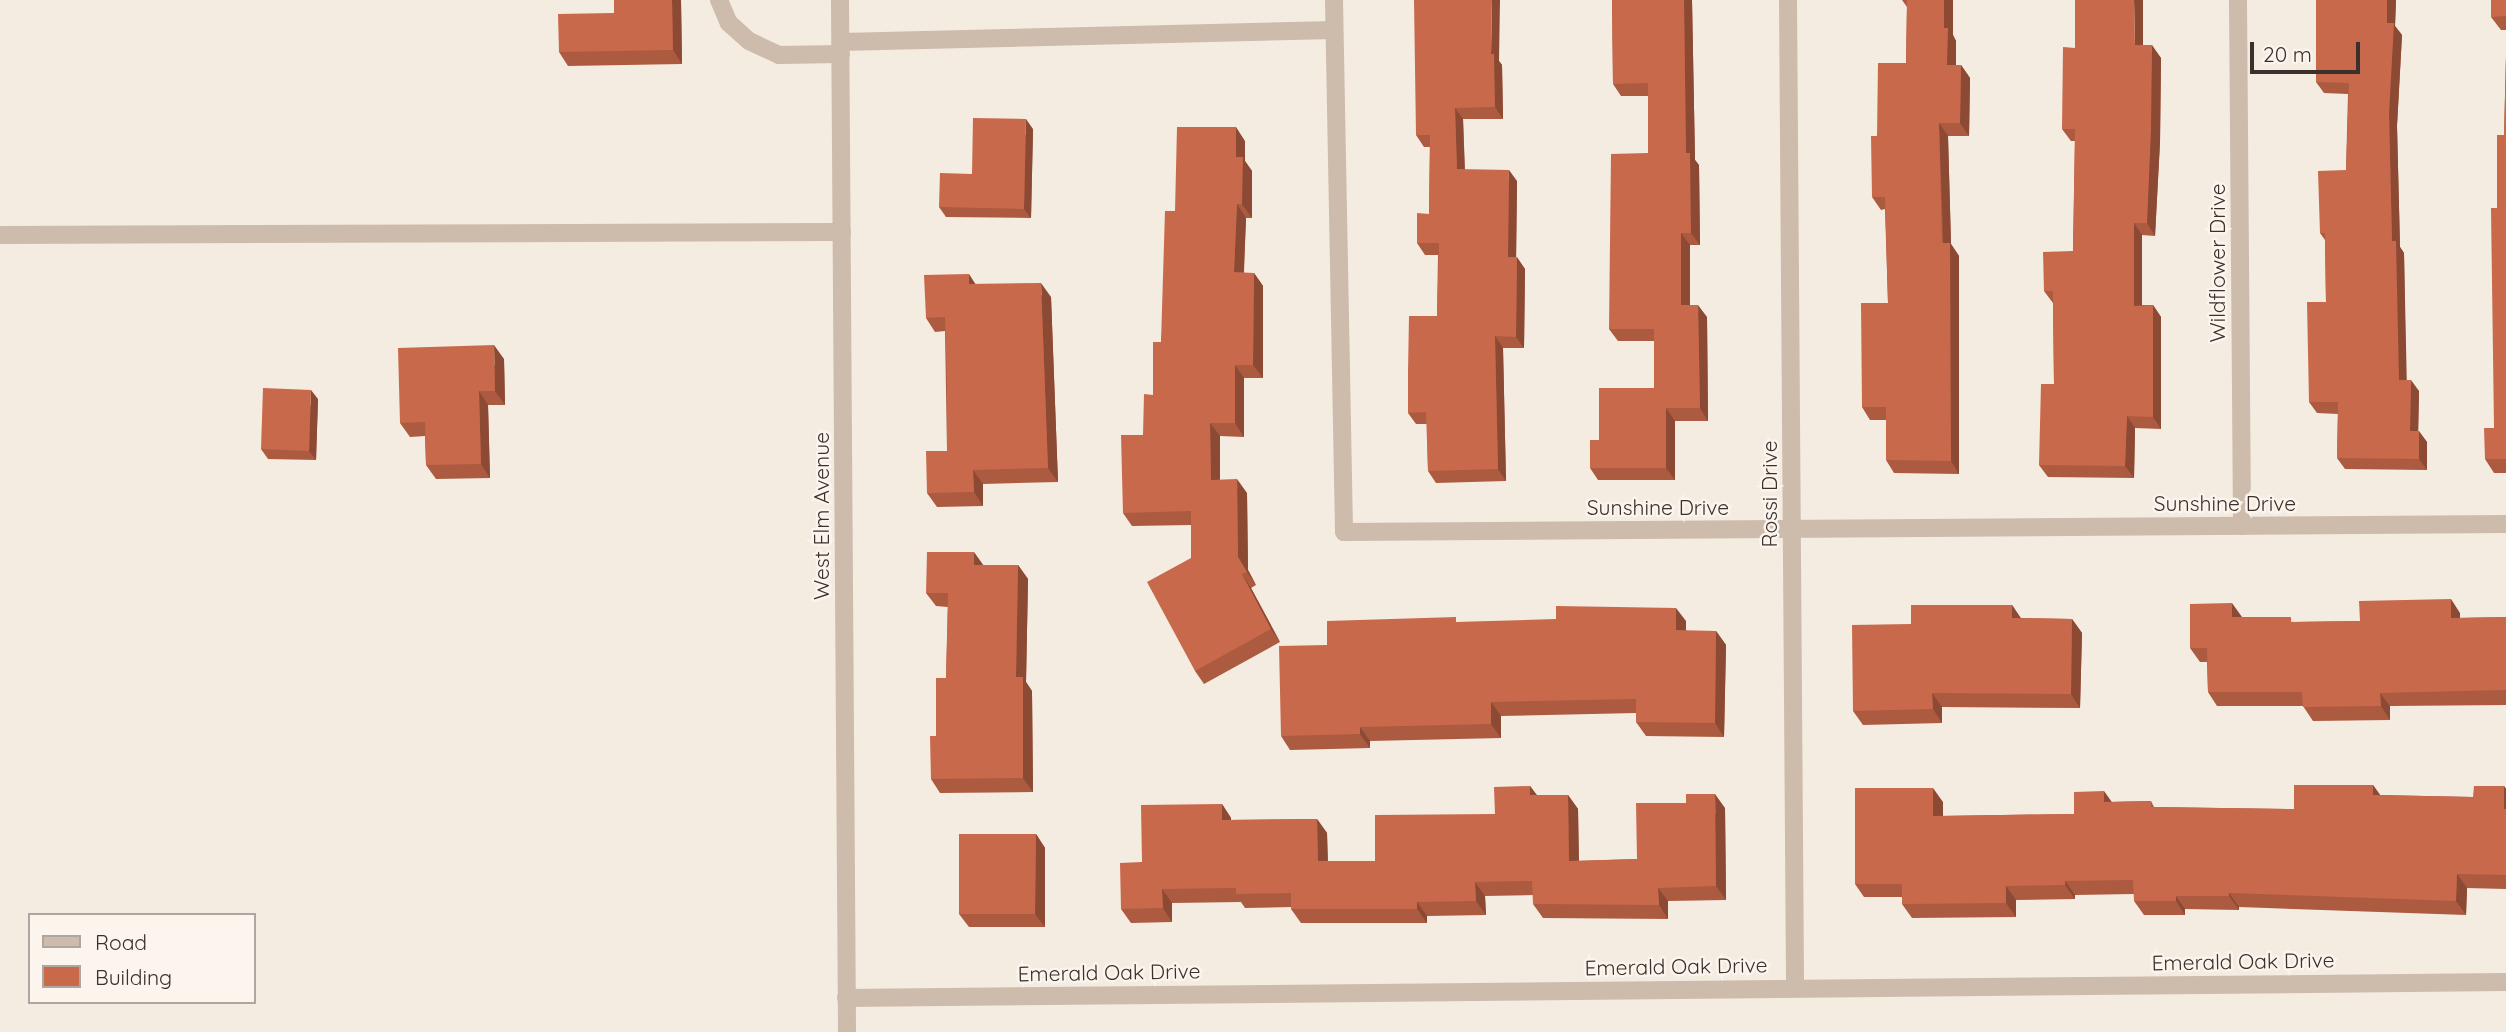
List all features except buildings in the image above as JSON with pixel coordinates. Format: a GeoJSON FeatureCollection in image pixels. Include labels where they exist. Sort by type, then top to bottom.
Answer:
{"type":"FeatureCollection","features":[{"type":"Feature","properties":{"kind":"street"},"geometry":{"type":"LineString","coordinates":[[719,0],[729,23],[749,41],[779,55],[841,48],[1335,30]]}},
{"type":"Feature","properties":{"kind":"street","name":"West Elm Avenue"},"geometry":{"type":"LineString","coordinates":[[840,0],[847,1032]]}},
{"type":"Feature","properties":{"kind":"street","name":"Sunshine Drive"},"geometry":{"type":"LineString","coordinates":[[1334,0],[1344,532],[2506,524]]}},
{"type":"Feature","properties":{"kind":"street","name":"Rossi Drive"},"geometry":{"type":"LineString","coordinates":[[1788,0],[1795,988]]}},
{"type":"Feature","properties":{"kind":"street","name":"Wildflower Drive"},"geometry":{"type":"LineString","coordinates":[[2238,0],[2242,526]]}},
{"type":"Feature","properties":{"kind":"street"},"geometry":{"type":"LineString","coordinates":[[0,235],[842,232]]}},
{"type":"Feature","properties":{"kind":"street","name":"Emerald Oak Drive"},"geometry":{"type":"LineString","coordinates":[[846,998],[2506,982]]}}]}
